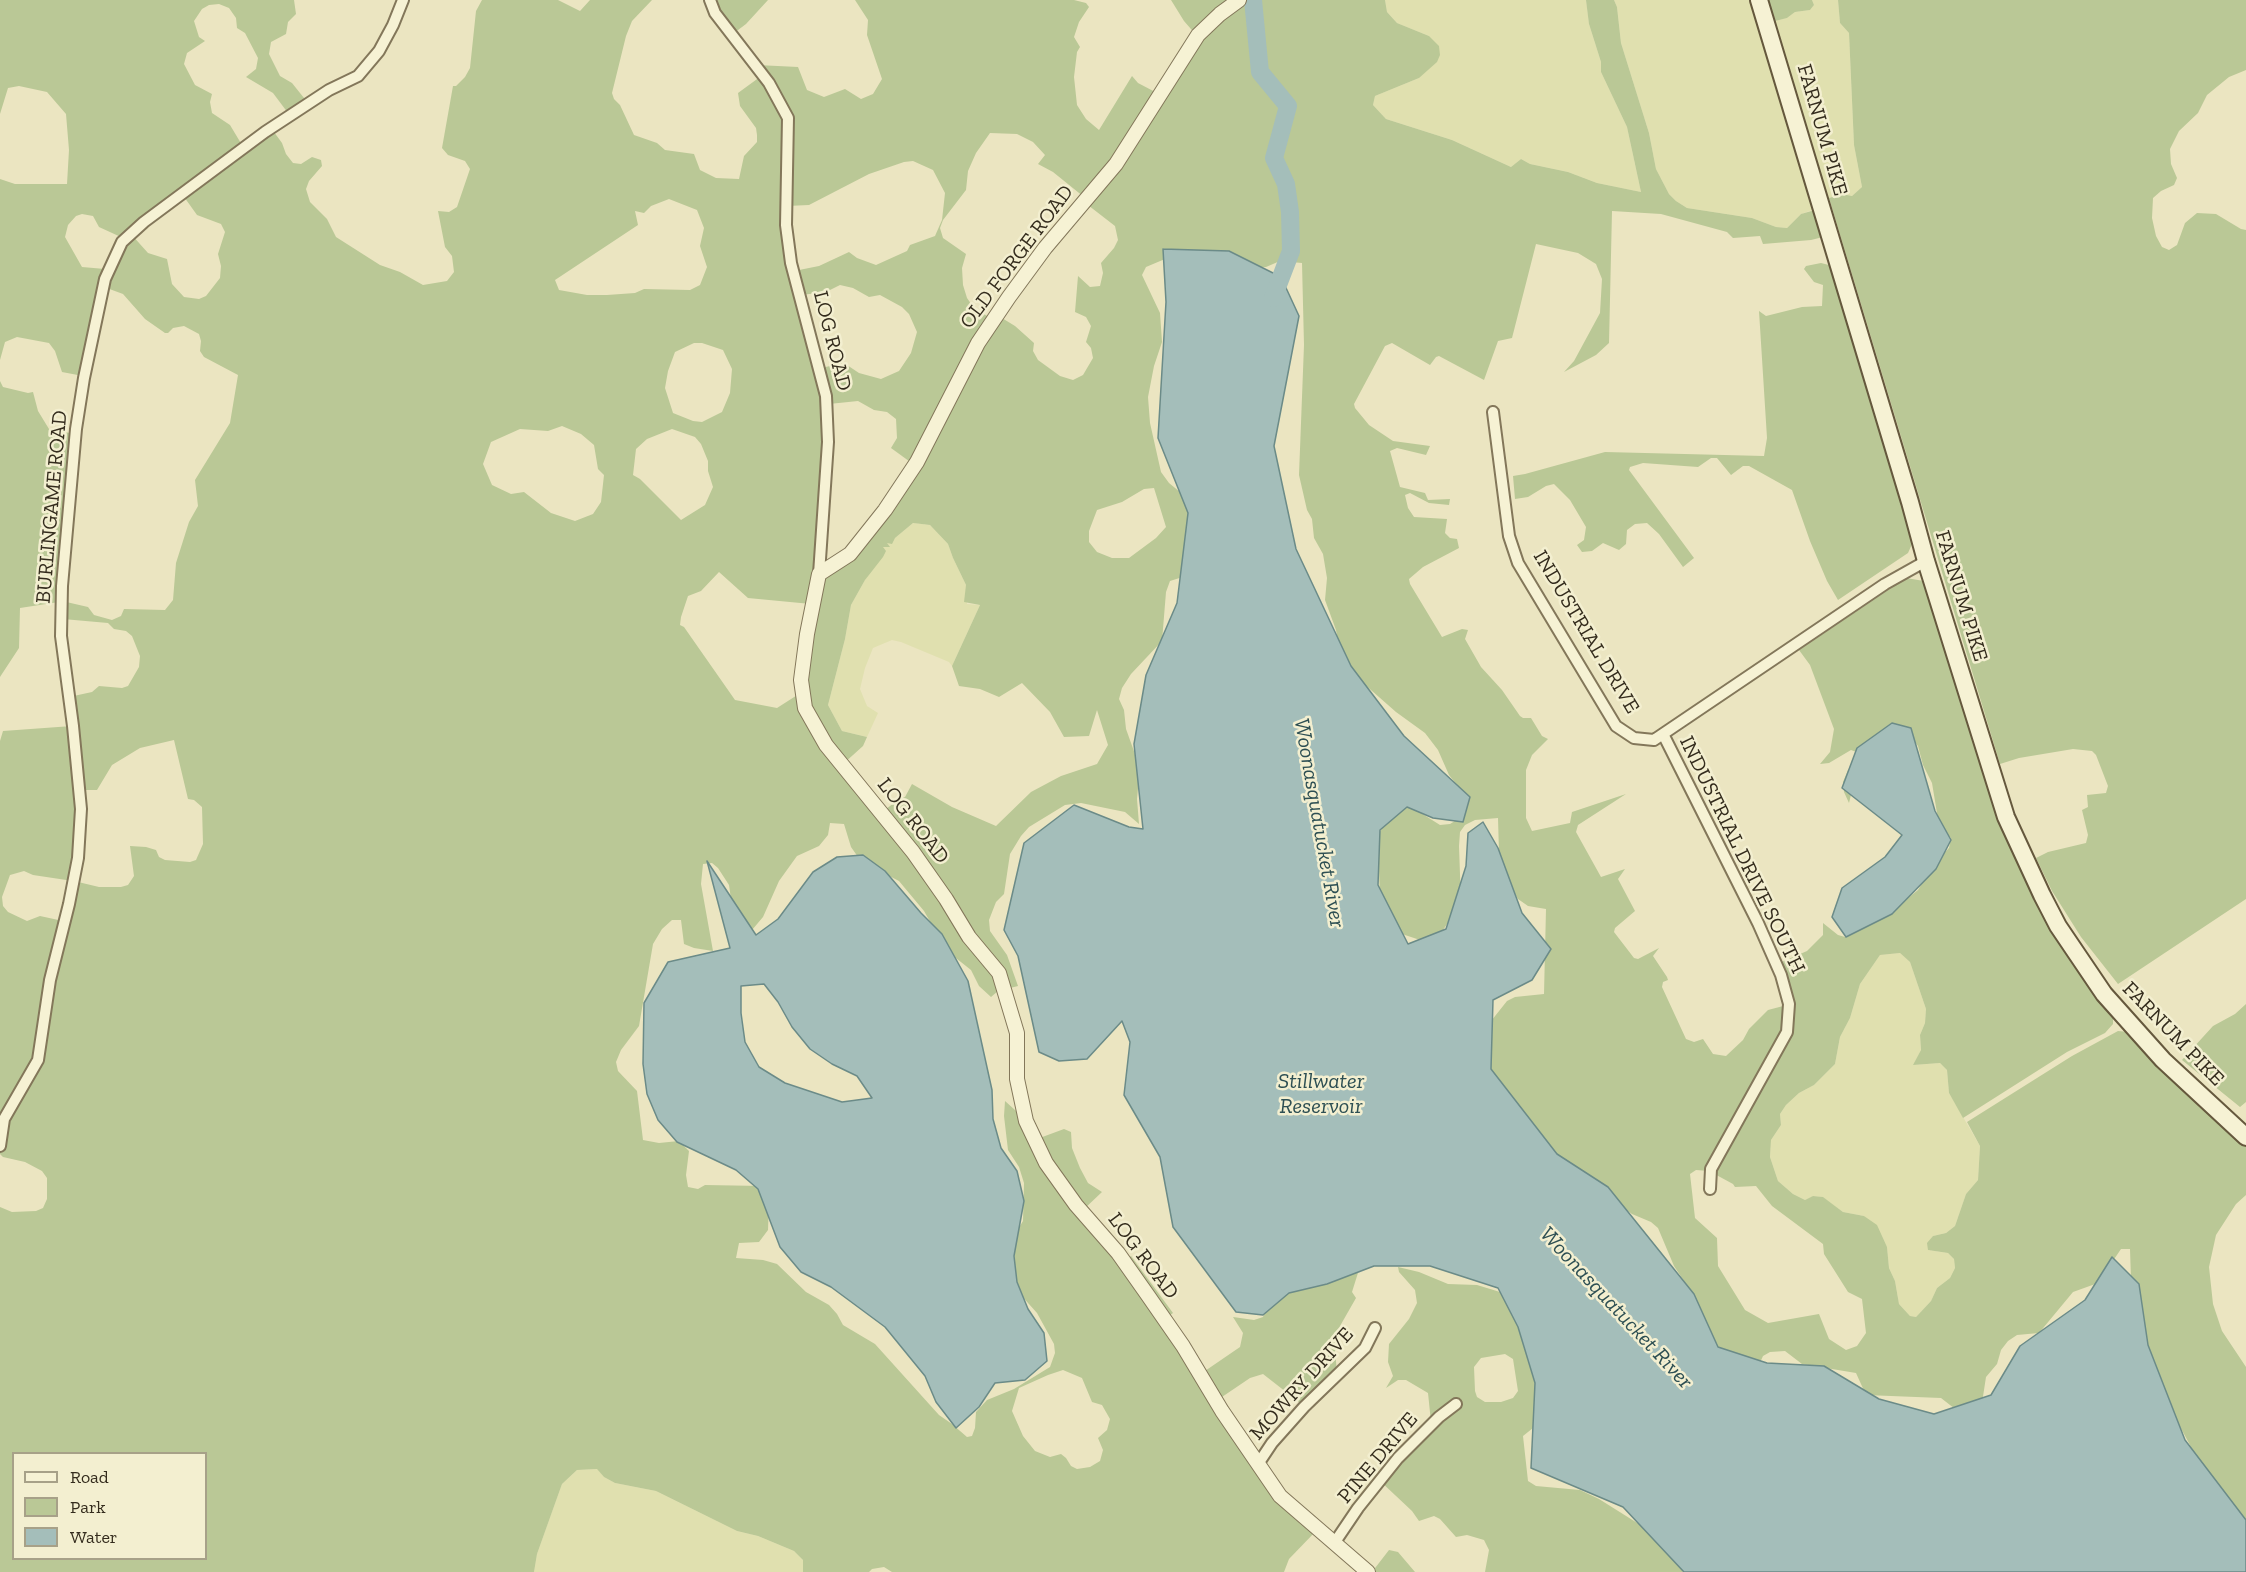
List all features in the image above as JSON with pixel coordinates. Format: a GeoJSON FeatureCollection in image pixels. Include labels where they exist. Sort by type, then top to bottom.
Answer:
{"type":"FeatureCollection","features":[{"type":"Feature","properties":{"kind":"main road","name":"FARNUM PIKE"},"geometry":{"type":"LineString","coordinates":[[1759,0],[1907,490],[1926,561],[2006,817],[2058,926],[2104,994],[2166,1063],[2246,1137]]}},
{"type":"Feature","properties":{"kind":"street","name":"BURLINGAME ROAD"},"geometry":{"type":"LineString","coordinates":[[0,1146],[4,1119],[38,1060],[50,980],[78,858],[81,809],[77,758],[61,636],[62,586],[76,429],[84,378],[105,279],[122,242],[144,222],[265,132],[329,90],[358,76],[380,51],[403,0]]}},
{"type":"Feature","properties":{"kind":"street","name":"LOG ROAD"},"geometry":{"type":"LineString","coordinates":[[710,0],[715,13],[769,82],[788,118],[786,225],[791,263],[826,396],[828,442],[819,574],[801,680],[805,708],[826,745],[913,852],[946,898],[969,937],[999,974],[1017,1033],[1017,1079],[1026,1121],[1046,1163],[1076,1205],[1118,1253],[1149,1297],[1280,1496],[1368,1572]]}},
{"type":"Feature","properties":{"kind":"street","name":"OLD FORGE ROAD"},"geometry":{"type":"LineString","coordinates":[[819,574],[850,554],[885,510],[918,462],[978,343],[1009,297],[1052,240],[1116,164],[1198,35],[1239,0]]}},
{"type":"Feature","properties":{"kind":"street","name":"INDUSTRIAL DRIVE"},"geometry":{"type":"LineString","coordinates":[[1493,412],[1509,536],[1518,563],[1617,726],[1634,738],[1654,740],[1885,584],[1926,561]]}},
{"type":"Feature","properties":{"kind":"street","name":"INDUSTRIAL DRIVE SOUTH"},"geometry":{"type":"LineString","coordinates":[[1663,734],[1758,923],[1781,975],[1789,1004],[1787,1032],[1711,1169],[1710,1189]]}},
{"type":"Feature","properties":{"kind":"street","name":"MOWRY DRIVE"},"geometry":{"type":"LineString","coordinates":[[1258,1464],[1272,1443],[1304,1407],[1365,1348],[1375,1328]]}},
{"type":"Feature","properties":{"kind":"street","name":"PINE DRIVE"},"geometry":{"type":"LineString","coordinates":[[1335,1542],[1398,1458],[1455,1404]]}},
{"type":"Feature","properties":{"kind":"green space"},"geometry":{"type":"Polygon","coordinates":[[[0,0],[294,0],[296,14],[288,22],[286,34],[271,42],[269,54],[280,76],[292,83],[308,103],[288,113],[273,93],[246,77],[256,69],[258,58],[245,33],[237,28],[236,18],[229,8],[219,4],[209,5],[202,9],[194,21],[199,37],[205,41],[187,53],[184,64],[195,85],[212,94],[210,102],[212,113],[230,125],[242,145],[271,128],[293,163],[301,164],[312,157],[321,160],[322,166],[309,181],[306,189],[310,202],[327,219],[336,237],[380,265],[400,272],[423,285],[447,281],[454,272],[452,256],[445,247],[438,211],[449,212],[457,207],[470,169],[465,161],[448,155],[442,148],[453,86],[465,77],[470,68],[476,11],[482,0],[558,0],[580,11],[590,0],[652,0],[632,21],[626,36],[612,93],[614,99],[620,105],[634,135],[657,143],[665,150],[694,154],[700,170],[716,178],[739,179],[744,156],[757,142],[757,135],[756,128],[740,106],[738,93],[764,74],[757,65],[798,67],[807,90],[824,97],[845,89],[861,99],[873,94],[882,79],[867,35],[868,20],[855,0],[1074,0],[1086,3],[1089,7],[1079,22],[1074,37],[1080,47],[1077,52],[1074,77],[1077,105],[1086,119],[1099,130],[1132,76],[1138,83],[1159,94],[1197,36],[1171,0],[1385,0],[1387,12],[1397,23],[1429,36],[1439,46],[1440,55],[1437,62],[1419,78],[1375,96],[1373,105],[1386,119],[1452,140],[1511,167],[1521,159],[1530,164],[1568,172],[1597,183],[1641,192],[1627,127],[1601,72],[1601,62],[1589,24],[1586,0],[1614,0],[1617,7],[1621,43],[1649,133],[1656,169],[1669,194],[1687,208],[1752,218],[1776,227],[1787,228],[1801,214],[1815,210],[1823,237],[1763,244],[1760,236],[1733,238],[1727,232],[1661,214],[1612,211],[1609,343],[1596,355],[1564,372],[1574,361],[1600,313],[1602,279],[1596,264],[1578,253],[1536,244],[1512,338],[1498,341],[1484,380],[1439,356],[1430,365],[1392,343],[1385,346],[1354,404],[1355,408],[1369,425],[1393,441],[1430,446],[1426,455],[1397,448],[1390,451],[1400,487],[1425,493],[1428,500],[1450,499],[1449,505],[1429,503],[1410,493],[1405,495],[1408,508],[1414,517],[1447,519],[1445,533],[1450,538],[1457,539],[1459,548],[1423,567],[1409,579],[1410,584],[1442,637],[1462,629],[1468,630],[1465,639],[1481,667],[1502,690],[1520,716],[1531,718],[1542,736],[1548,739],[1532,755],[1526,770],[1526,818],[1532,831],[1570,823],[1572,812],[1626,794],[1578,825],[1576,832],[1601,877],[1625,869],[1618,879],[1635,911],[1615,928],[1614,932],[1634,958],[1638,959],[1659,948],[1653,956],[1668,980],[1663,982],[1662,987],[1686,1039],[1694,1042],[1703,1039],[1713,1054],[1726,1056],[1768,1010],[1787,1005],[1777,964],[1807,951],[1823,935],[1823,923],[1838,935],[1845,937],[1854,933],[1874,916],[1903,902],[1918,890],[1933,865],[1949,848],[1951,838],[1939,825],[1932,783],[1923,765],[1918,746],[1912,738],[1855,778],[1849,803],[1843,782],[1859,753],[1851,750],[1829,763],[1820,764],[1830,752],[1834,729],[1810,665],[1799,650],[1906,578],[1924,581],[1991,799],[2020,867],[2049,924],[2080,974],[2113,1015],[2113,1024],[2105,1033],[2067,1052],[1963,1118],[1949,1093],[1947,1070],[1940,1063],[1913,1065],[1921,1050],[1920,1035],[1925,1023],[1926,1009],[1910,962],[1900,953],[1880,955],[1860,984],[1850,1018],[1840,1037],[1835,1064],[1814,1085],[1799,1093],[1780,1114],[1781,1125],[1771,1140],[1770,1157],[1778,1181],[1793,1194],[1805,1200],[1813,1196],[1823,1197],[1843,1212],[1864,1216],[1877,1225],[1887,1247],[1889,1268],[1895,1281],[1899,1304],[1910,1316],[1916,1317],[1931,1301],[1937,1288],[1950,1278],[1955,1268],[1954,1259],[1948,1253],[1928,1250],[1927,1243],[1933,1236],[1946,1233],[1955,1226],[1966,1194],[1978,1180],[1980,1146],[1967,1122],[2072,1056],[2118,1031],[2129,1032],[2246,1141],[2246,1195],[2236,1204],[2216,1235],[2209,1267],[2213,1304],[2222,1331],[2246,1367],[2246,1542],[2193,1458],[2190,1445],[2133,1340],[2130,1249],[2121,1249],[2098,1283],[2073,1292],[2039,1333],[2017,1335],[2008,1341],[2001,1350],[1997,1364],[1986,1377],[1982,1403],[1959,1412],[1941,1398],[1866,1395],[1856,1373],[1802,1364],[1785,1351],[1770,1352],[1763,1356],[1758,1367],[1702,1344],[1694,1300],[1674,1266],[1658,1228],[1651,1222],[1632,1214],[1584,1179],[1580,1169],[1524,1138],[1476,1040],[1507,1001],[1515,997],[1544,994],[1546,909],[1528,906],[1518,899],[1511,887],[1499,853],[1498,818],[1475,820],[1465,825],[1460,832],[1461,903],[1441,933],[1420,940],[1399,933],[1380,901],[1379,870],[1373,842],[1396,808],[1413,808],[1440,825],[1450,824],[1458,819],[1465,795],[1449,775],[1438,750],[1425,733],[1396,712],[1363,683],[1340,652],[1336,630],[1325,600],[1327,578],[1323,554],[1314,538],[1312,519],[1307,510],[1299,475],[1304,345],[1302,263],[1280,261],[1266,267],[1254,268],[1165,259],[1146,267],[1142,275],[1160,313],[1162,342],[1154,366],[1148,397],[1150,423],[1161,472],[1169,483],[1186,497],[1192,508],[1189,575],[1170,581],[1166,592],[1162,641],[1131,674],[1122,688],[1119,699],[1124,710],[1126,729],[1140,768],[1137,799],[1139,824],[1125,812],[1081,803],[1065,805],[1029,827],[1021,836],[1010,854],[1004,894],[996,902],[989,920],[990,931],[1007,955],[1018,986],[998,991],[991,997],[979,986],[971,970],[947,951],[924,911],[899,881],[866,864],[858,857],[851,847],[844,824],[830,823],[828,835],[819,846],[797,856],[779,881],[763,917],[752,930],[733,913],[729,885],[718,868],[712,863],[703,864],[701,884],[713,951],[684,944],[681,920],[672,920],[662,929],[653,944],[639,1026],[621,1050],[616,1062],[618,1071],[637,1091],[643,1140],[659,1143],[679,1141],[689,1151],[686,1175],[688,1187],[698,1189],[705,1185],[762,1186],[769,1202],[768,1230],[759,1242],[739,1243],[736,1258],[763,1260],[777,1264],[806,1292],[829,1305],[843,1325],[875,1344],[939,1415],[967,1437],[972,1436],[975,1428],[976,1412],[987,1400],[1014,1389],[1050,1367],[1055,1353],[1054,1344],[1037,1313],[1020,1294],[1011,1277],[1015,1234],[1023,1221],[1024,1183],[1019,1167],[1008,1150],[1004,1116],[1005,1101],[1025,1119],[1037,1139],[1064,1129],[1071,1132],[1072,1148],[1080,1168],[1088,1183],[1102,1192],[1083,1210],[1125,1260],[1131,1256],[1173,1313],[1166,1318],[1202,1373],[1240,1347],[1243,1333],[1233,1317],[1254,1320],[1263,1317],[1269,1303],[1282,1291],[1362,1260],[1352,1292],[1356,1298],[1340,1326],[1335,1348],[1337,1375],[1304,1406],[1263,1374],[1250,1378],[1219,1399],[1254,1458],[1316,1531],[1289,1559],[1284,1572],[892,1572],[884,1567],[872,1569],[869,1572],[803,1572],[803,1560],[794,1551],[758,1536],[737,1531],[656,1491],[615,1483],[604,1477],[597,1469],[577,1470],[562,1484],[537,1554],[534,1572],[0,1572],[0,1207],[12,1212],[36,1211],[43,1208],[47,1199],[47,1178],[42,1171],[25,1162],[3,1157],[0,1154],[0,741],[3,731],[72,726],[69,697],[92,692],[99,686],[122,688],[128,686],[139,667],[140,656],[132,636],[126,631],[114,629],[108,623],[63,619],[62,601],[88,607],[94,615],[112,620],[121,616],[124,609],[165,610],[173,600],[176,563],[189,522],[198,506],[195,480],[230,423],[238,375],[204,357],[200,351],[199,334],[184,326],[173,328],[165,333],[145,319],[123,294],[104,287],[83,376],[62,372],[55,351],[49,343],[17,337],[5,342],[0,360],[0,179],[15,184],[67,184],[69,150],[66,114],[47,92],[19,86],[8,88],[0,114],[0,0]],[[990,133],[976,153],[968,171],[966,190],[943,220],[940,228],[943,238],[966,254],[962,268],[963,285],[967,298],[974,308],[992,319],[997,315],[1015,326],[1034,343],[1033,351],[1038,360],[1060,376],[1073,380],[1083,375],[1093,358],[1091,348],[1086,342],[1091,326],[1086,317],[1075,312],[1078,276],[1090,287],[1100,286],[1103,273],[1101,263],[1118,240],[1115,226],[1084,202],[1084,197],[1053,172],[1038,164],[1045,155],[1033,142],[1017,134],[990,133]],[[913,161],[869,174],[809,205],[787,206],[794,271],[819,266],[849,252],[857,258],[876,265],[907,251],[910,245],[935,236],[942,220],[945,193],[933,170],[913,161]],[[182,194],[131,234],[148,253],[167,259],[172,284],[184,297],[199,299],[206,296],[220,278],[221,266],[218,254],[225,232],[221,224],[197,215],[182,194]],[[669,199],[651,206],[644,213],[635,211],[638,225],[555,280],[559,290],[587,295],[607,295],[635,293],[644,289],[690,290],[700,285],[707,267],[700,246],[704,228],[697,210],[669,199]],[[82,214],[76,216],[68,225],[65,237],[82,267],[105,269],[123,238],[99,227],[93,216],[82,214]],[[840,285],[826,292],[801,295],[821,368],[844,363],[859,373],[881,379],[899,371],[911,353],[917,332],[909,314],[902,307],[880,295],[869,297],[853,288],[840,285]],[[694,343],[675,352],[665,388],[673,413],[702,422],[722,412],[730,393],[732,369],[723,350],[702,343],[694,343]],[[858,401],[829,404],[820,569],[852,551],[913,464],[891,448],[897,438],[896,419],[887,412],[874,410],[858,401]],[[562,426],[548,431],[520,429],[491,442],[483,464],[492,485],[511,494],[524,492],[551,513],[575,521],[593,514],[601,502],[604,475],[598,469],[594,445],[581,434],[562,426]],[[672,429],[647,439],[636,449],[633,475],[640,479],[681,520],[705,505],[713,487],[708,471],[708,461],[701,444],[695,437],[672,429]],[[1154,488],[1144,489],[1122,502],[1097,510],[1089,531],[1089,542],[1097,552],[1112,558],[1129,558],[1156,538],[1166,527],[1154,488]],[[913,523],[895,538],[892,544],[887,543],[890,547],[883,547],[886,551],[883,557],[865,580],[851,605],[828,705],[842,731],[867,737],[863,746],[843,764],[882,812],[905,797],[912,784],[952,807],[996,826],[1031,792],[1061,776],[1097,764],[1108,745],[1097,710],[1089,736],[1064,737],[1050,712],[1022,683],[999,697],[980,689],[959,686],[952,666],[980,605],[964,602],[966,585],[948,544],[930,525],[913,523]],[[719,572],[701,591],[688,596],[680,625],[684,627],[735,700],[777,708],[802,692],[811,604],[748,598],[719,572]],[[174,740],[140,748],[112,765],[97,790],[81,790],[74,881],[99,887],[128,885],[134,876],[130,846],[156,850],[159,857],[165,860],[190,862],[196,860],[203,844],[202,807],[194,800],[188,799],[174,740]],[[24,871],[10,875],[2,897],[3,906],[8,912],[27,921],[40,916],[63,921],[73,881],[33,875],[24,871]],[[1696,1170],[1690,1174],[1695,1218],[1717,1238],[1718,1266],[1745,1310],[1768,1323],[1819,1314],[1829,1339],[1846,1350],[1857,1346],[1866,1333],[1862,1299],[1848,1292],[1824,1254],[1823,1244],[1772,1206],[1756,1186],[1735,1187],[1709,1171],[1696,1170]],[[1063,1370],[1019,1388],[1012,1411],[1023,1436],[1035,1451],[1050,1457],[1061,1454],[1071,1466],[1077,1469],[1090,1467],[1100,1461],[1103,1450],[1098,1438],[1107,1430],[1110,1419],[1102,1405],[1092,1402],[1082,1378],[1063,1370]]]}},
{"type":"Feature","properties":{"kind":"green space"},"geometry":{"type":"Polygon","coordinates":[[[711,0],[768,0],[746,24],[734,33],[711,0]]]}},
{"type":"Feature","properties":{"kind":"green space"},"geometry":{"type":"Polygon","coordinates":[[[1385,0],[1586,0],[1589,24],[1601,62],[1601,72],[1627,127],[1641,192],[1597,183],[1568,172],[1530,164],[1521,159],[1511,167],[1452,140],[1386,119],[1373,105],[1375,96],[1419,78],[1429,36],[1397,23],[1387,12],[1385,0]]]}},
{"type":"Feature","properties":{"kind":"green space"},"geometry":{"type":"Polygon","coordinates":[[[1614,0],[1760,0],[1770,22],[1787,18],[1795,12],[1810,10],[1814,5],[1812,0],[1838,0],[1840,23],[1849,33],[1854,145],[1862,187],[1852,196],[1842,194],[1822,200],[1821,207],[1801,214],[1787,228],[1776,227],[1752,218],[1687,208],[1676,201],[1669,194],[1656,169],[1649,133],[1621,43],[1617,7],[1614,0]]]}},
{"type":"Feature","properties":{"kind":"green space"},"geometry":{"type":"Polygon","coordinates":[[[1768,0],[1812,0],[1814,5],[1810,10],[1795,12],[1787,18],[1775,21],[1768,0]]]}},
{"type":"Feature","properties":{"kind":"green space"},"geometry":{"type":"Polygon","coordinates":[[[1838,0],[2246,0],[2246,70],[2229,77],[2207,95],[2198,113],[2179,131],[2170,149],[2171,164],[2177,178],[2174,185],[2153,198],[2152,218],[2156,236],[2162,247],[2169,250],[2177,245],[2185,223],[2197,213],[2216,214],[2246,230],[2246,899],[2118,984],[2081,937],[2052,891],[2036,858],[2048,852],[2086,843],[2088,835],[2082,810],[2088,807],[2087,795],[2106,793],[2108,786],[2096,755],[2092,751],[2073,749],[2019,758],[2000,764],[1829,198],[1842,194],[1852,196],[1862,187],[1854,145],[1849,33],[1840,23],[1838,0]]]}},
{"type":"Feature","properties":{"kind":"green space"},"geometry":{"type":"Polygon","coordinates":[[[1821,263],[1829,265],[1836,272],[1912,533],[1912,544],[1908,553],[1838,600],[1810,541],[1792,490],[1749,466],[1743,466],[1731,475],[1717,458],[1711,458],[1698,467],[1643,463],[1630,467],[1629,470],[1694,558],[1683,567],[1659,534],[1647,523],[1635,524],[1627,530],[1626,544],[1619,550],[1603,543],[1592,551],[1582,552],[1577,545],[1584,540],[1586,527],[1570,500],[1554,484],[1528,497],[1515,499],[1513,476],[1605,452],[1764,456],[1767,438],[1759,311],[1766,316],[1802,307],[1822,306],[1823,285],[1814,282],[1804,269],[1806,266],[1821,263]]]}},
{"type":"Feature","properties":{"kind":"green space"},"geometry":{"type":"Polygon","coordinates":[[[0,381],[3,387],[28,393],[33,392],[38,411],[49,429],[75,434],[59,602],[20,608],[19,648],[0,677],[0,381]]]}},
{"type":"Feature","properties":{"kind":"green space"},"geometry":{"type":"Polygon","coordinates":[[[913,523],[930,525],[948,544],[966,585],[967,604],[980,605],[952,666],[949,662],[901,642],[892,640],[873,648],[860,689],[867,706],[878,713],[867,737],[842,731],[828,705],[851,605],[886,542],[895,538],[913,523]]]}},
{"type":"Feature","properties":{"kind":"green space"},"geometry":{"type":"Polygon","coordinates":[[[1900,953],[1910,962],[1926,1009],[1925,1023],[1920,1035],[1921,1050],[1914,1065],[1940,1063],[1947,1070],[1949,1093],[1980,1146],[1978,1180],[1966,1194],[1955,1226],[1946,1233],[1933,1236],[1928,1250],[1948,1253],[1954,1259],[1955,1268],[1950,1278],[1937,1288],[1931,1301],[1916,1317],[1910,1316],[1899,1304],[1895,1281],[1889,1268],[1887,1247],[1864,1216],[1843,1212],[1822,1197],[1814,1196],[1805,1200],[1793,1194],[1778,1181],[1770,1157],[1771,1140],[1781,1125],[1780,1114],[1786,1105],[1799,1093],[1814,1085],[1835,1064],[1840,1037],[1850,1018],[1860,984],[1880,955],[1900,953]]]}},
{"type":"Feature","properties":{"kind":"green space"},"geometry":{"type":"Polygon","coordinates":[[[2246,1004],[2246,1102],[2240,1107],[2182,1060],[2213,1026],[2235,1014],[2246,1004]]]}},
{"type":"Feature","properties":{"kind":"green space"},"geometry":{"type":"Polygon","coordinates":[[[1398,1267],[1419,1272],[1448,1284],[1477,1285],[1500,1292],[1539,1340],[1533,1428],[1523,1436],[1528,1481],[1536,1486],[1580,1490],[1599,1499],[1658,1536],[1668,1546],[1683,1572],[1485,1572],[1489,1550],[1484,1540],[1467,1535],[1456,1537],[1440,1519],[1434,1516],[1419,1521],[1412,1511],[1379,1480],[1431,1422],[1428,1393],[1406,1380],[1398,1380],[1386,1388],[1393,1376],[1388,1362],[1389,1344],[1409,1319],[1417,1303],[1415,1290],[1399,1272],[1398,1267]],[[1505,1354],[1481,1358],[1474,1367],[1477,1397],[1485,1402],[1501,1402],[1513,1398],[1518,1391],[1513,1359],[1505,1354]]]}},
{"type":"Feature","properties":{"kind":"green space"},"geometry":{"type":"Polygon","coordinates":[[[598,1469],[604,1477],[615,1483],[656,1491],[737,1531],[758,1536],[794,1551],[803,1560],[803,1572],[534,1572],[537,1554],[562,1484],[577,1470],[598,1469]]]}},
{"type":"Feature","properties":{"kind":"green space"},"geometry":{"type":"Polygon","coordinates":[[[1389,1550],[1398,1552],[1415,1572],[1372,1572],[1389,1550]]]}},
{"type":"Feature","properties":{"kind":"water","name":"Stillwater Reservoir"},"geometry":{"type":"Polygon","coordinates":[[[1163,249],[1229,251],[1281,277],[1299,316],[1274,446],[1296,549],[1351,666],[1404,736],[1470,797],[1463,822],[1433,818],[1407,807],[1380,830],[1378,885],[1408,944],[1446,929],[1466,866],[1468,833],[1483,822],[1498,848],[1522,913],[1551,949],[1532,980],[1493,1000],[1491,1069],[1557,1154],[1608,1187],[1694,1294],[1718,1347],[1767,1363],[1824,1366],[1879,1399],[1934,1414],[1991,1395],[2020,1346],[2085,1300],[2112,1257],[2139,1284],[2148,1345],[2185,1440],[2246,1520],[2246,1572],[1684,1572],[1623,1507],[1531,1468],[1535,1383],[1518,1327],[1498,1288],[1430,1266],[1374,1266],[1327,1284],[1289,1293],[1263,1315],[1236,1312],[1173,1227],[1160,1157],[1124,1095],[1130,1042],[1122,1021],[1087,1059],[1059,1061],[1039,1052],[1018,956],[1004,930],[1024,843],[1074,805],[1129,827],[1143,829],[1134,744],[1146,675],[1177,603],[1188,513],[1158,438],[1166,302],[1163,249]]]}},
{"type":"Feature","properties":{"kind":"water"},"geometry":{"type":"Polygon","coordinates":[[[1892,723],[1911,728],[1935,811],[1951,840],[1936,869],[1892,914],[1846,937],[1832,917],[1842,888],[1885,857],[1902,835],[1842,788],[1857,748],[1892,723]]]}},
{"type":"Feature","properties":{"kind":"water"},"geometry":{"type":"Polygon","coordinates":[[[863,855],[885,871],[942,934],[968,981],[992,1090],[993,1119],[1001,1148],[1017,1171],[1024,1201],[1014,1256],[1017,1282],[1028,1309],[1044,1333],[1047,1361],[1025,1380],[995,1383],[979,1407],[956,1428],[936,1402],[925,1376],[885,1327],[831,1287],[801,1272],[780,1247],[758,1189],[736,1170],[677,1142],[658,1120],[647,1094],[643,1064],[644,1003],[668,962],[730,948],[707,861],[756,935],[778,919],[813,872],[837,857],[863,855]],[[764,984],[741,986],[741,1013],[745,1042],[759,1067],[785,1083],[842,1102],[872,1098],[857,1076],[832,1064],[810,1049],[792,1027],[778,1002],[764,984]]]}},
{"type":"Feature","properties":{"kind":"waterway","name":"Woonasquatucket River"},"geometry":{"type":"LineString","coordinates":[[1253,0],[1260,72],[1288,106],[1274,158],[1286,184],[1290,212],[1291,251],[1273,298]]}}]}
